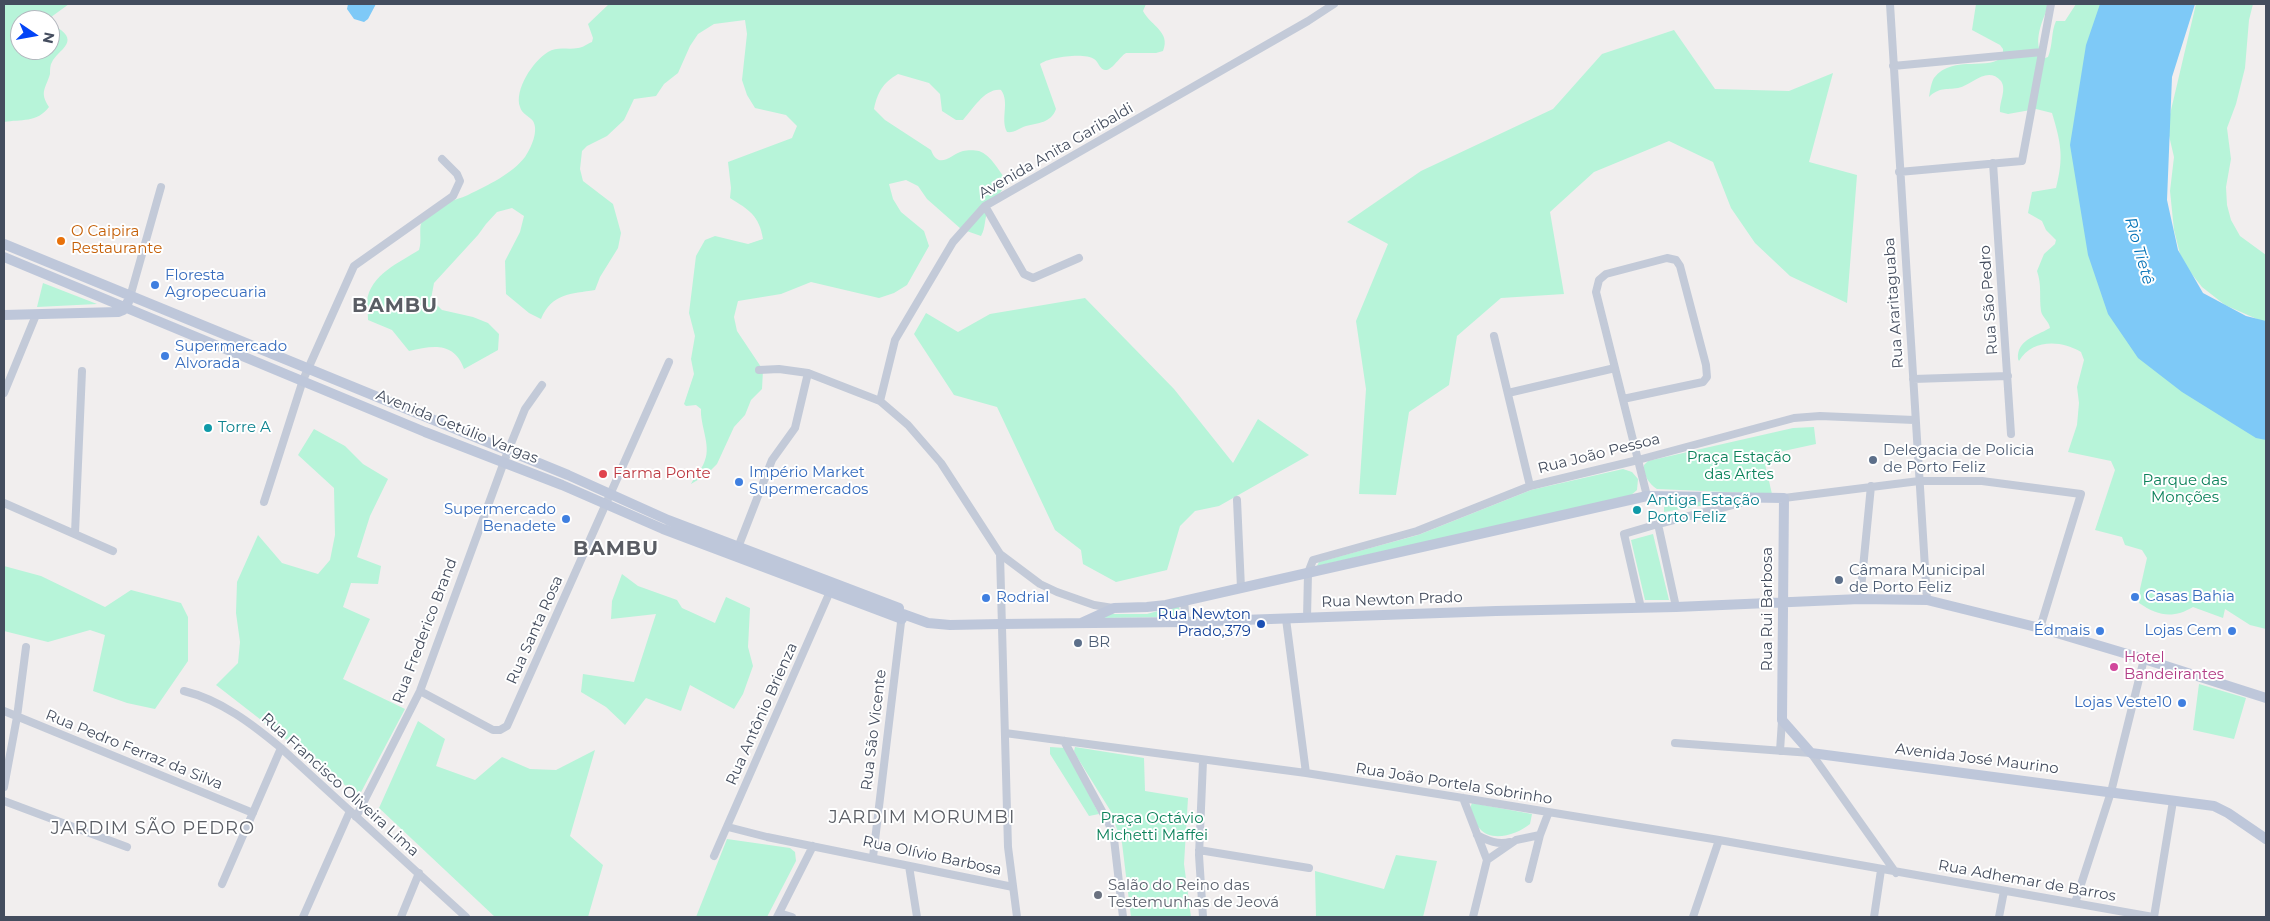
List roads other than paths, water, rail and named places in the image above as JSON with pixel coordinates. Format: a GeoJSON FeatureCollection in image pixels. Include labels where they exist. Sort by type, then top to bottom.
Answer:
{"type":"FeatureCollection","features":[{"type":"Feature","properties":{"kind":"street","name":"Avenida Anita Garibaldi"},"geometry":{"type":"LineString","coordinates":[[880,401],[894,340],[953,242],[985,206],[1300,26],[1334,4]]}},
{"type":"Feature","properties":{"kind":"street","name":"Rua Araritaguaba"},"geometry":{"type":"LineString","coordinates":[[1890,4],[1914,420],[1927,600]]}},
{"type":"Feature","properties":{"kind":"street"},"geometry":{"type":"LineString","coordinates":[[1900,172],[2022,161],[2051,4]]}},
{"type":"Feature","properties":{"kind":"street"},"geometry":{"type":"LineString","coordinates":[[1893,66],[2042,52]]}},
{"type":"Feature","properties":{"kind":"street"},"geometry":{"type":"LineString","coordinates":[[264,502],[303,380],[354,266],[453,196],[460,181],[457,174],[442,159]]}},
{"type":"Feature","properties":{"kind":"street","name":"Rua São Pedro"},"geometry":{"type":"LineString","coordinates":[[1993,163],[2012,434]]}},
{"type":"Feature","properties":{"kind":"street"},"geometry":{"type":"LineString","coordinates":[[4,315],[118,312],[126,307],[161,187]]}},
{"type":"Feature","properties":{"kind":"street"},"geometry":{"type":"LineString","coordinates":[[985,206],[1024,274],[1033,278],[1079,258]]}},
{"type":"Feature","properties":{"kind":"street","name":"Avenida Getúlio Vargas"},"geometry":{"type":"LineString","coordinates":[[4,244],[307,370],[508,450],[610,494],[666,524]]}},
{"type":"Feature","properties":{"kind":"street","name":"Avenida Getúlio Vargas"},"geometry":{"type":"LineString","coordinates":[[4,256],[605,505],[666,524],[831,588],[928,623],[950,625],[1001,624]]}},
{"type":"Feature","properties":{"kind":"street"},"geometry":{"type":"LineString","coordinates":[[1623,399],[1703,382],[1707,377],[1706,365],[1680,266],[1676,260],[1667,258],[1606,274],[1599,280],[1596,292],[1647,496]]}},
{"type":"Feature","properties":{"kind":"street"},"geometry":{"type":"LineString","coordinates":[[4,393],[36,315]]}},
{"type":"Feature","properties":{"kind":"street"},"geometry":{"type":"LineString","coordinates":[[1494,336],[1530,486]]}},
{"type":"Feature","properties":{"kind":"street","name":"Rua Santa Rosa"},"geometry":{"type":"LineString","coordinates":[[420,691],[494,730],[500,730],[507,726],[669,362]]}},
{"type":"Feature","properties":{"kind":"street"},"geometry":{"type":"LineString","coordinates":[[1508,393],[1616,368]]}},
{"type":"Feature","properties":{"kind":"street"},"geometry":{"type":"LineString","coordinates":[[759,370],[779,369],[808,373],[880,401],[908,425],[941,463],[1000,554],[1040,584],[1094,605],[1114,608],[1147,608],[1184,601],[1647,496],[1784,498],[1918,481],[1982,481],[2081,494],[2040,628]]}},
{"type":"Feature","properties":{"kind":"street"},"geometry":{"type":"LineString","coordinates":[[75,533],[82,371]]}},
{"type":"Feature","properties":{"kind":"street"},"geometry":{"type":"LineString","coordinates":[[736,551],[772,460],[794,428],[808,373]]}},
{"type":"Feature","properties":{"kind":"street"},"geometry":{"type":"LineString","coordinates":[[1912,379],[2008,376]]}},
{"type":"Feature","properties":{"kind":"street","name":"Rua Frederico Brand"},"geometry":{"type":"LineString","coordinates":[[356,817],[420,691],[467,557],[508,450],[525,409],[542,384]]}},
{"type":"Feature","properties":{"kind":"street"},"geometry":{"type":"LineString","coordinates":[[390,417],[395,405]]}},
{"type":"Feature","properties":{"kind":"street","name":"Rua João Pessoa"},"geometry":{"type":"LineString","coordinates":[[1308,573],[1313,560],[1417,532],[1530,486],[1638,460],[1794,418],[1820,416],[1914,420]]}},
{"type":"Feature","properties":{"kind":"street"},"geometry":{"type":"LineString","coordinates":[[1860,599],[1871,486]]}},
{"type":"Feature","properties":{"kind":"street"},"geometry":{"type":"LineString","coordinates":[[1641,608],[1624,534],[1759,498]]}},
{"type":"Feature","properties":{"kind":"street","name":"Rua Rui Barbosa"},"geometry":{"type":"LineString","coordinates":[[1780,751],[1784,602],[1784,498]]}},
{"type":"Feature","properties":{"kind":"street"},"geometry":{"type":"LineString","coordinates":[[1237,500],[1242,588]]}},
{"type":"Feature","properties":{"kind":"street"},"geometry":{"type":"LineString","coordinates":[[4,503],[114,551]]}},
{"type":"Feature","properties":{"kind":"street"},"geometry":{"type":"LineString","coordinates":[[1658,524],[1676,607]]}},
{"type":"Feature","properties":{"kind":"street"},"geometry":{"type":"LineString","coordinates":[[1000,554],[1008,847],[1017,917]]}},
{"type":"Feature","properties":{"kind":"street"},"geometry":{"type":"LineString","coordinates":[[1307,618],[1308,573]]}},
{"type":"Feature","properties":{"kind":"street","name":"Rua Antônio Brienza"},"geometry":{"type":"LineString","coordinates":[[714,856],[831,588]]}},
{"type":"Feature","properties":{"kind":"street","name":"Rua Newton Prado"},"geometry":{"type":"LineString","coordinates":[[1001,624],[1186,622],[1496,611],[1676,607],[1860,599],[1927,600],[2040,628],[2266,698]]}},
{"type":"Feature","properties":{"kind":"street"},"geometry":{"type":"LineString","coordinates":[[1184,601],[1186,622]]}},
{"type":"Feature","properties":{"kind":"street"},"geometry":{"type":"LineString","coordinates":[[1081,623],[1114,608]]}},
{"type":"Feature","properties":{"kind":"street","name":"Rua São Vicente"},"geometry":{"type":"LineString","coordinates":[[873,857],[901,614]]}},
{"type":"Feature","properties":{"kind":"street"},"geometry":{"type":"LineString","coordinates":[[1286,619],[1306,774]]}},
{"type":"Feature","properties":{"kind":"street"},"geometry":{"type":"LineString","coordinates":[[4,787],[17,717],[26,647]]}},
{"type":"Feature","properties":{"kind":"street"},"geometry":{"type":"LineString","coordinates":[[2076,904],[2111,792],[2144,659]]}},
{"type":"Feature","properties":{"kind":"street","name":"Rua Francisco Oliveira Lima"},"geometry":{"type":"LineString","coordinates":[[184,691],[200,695],[250,723],[281,748],[466,917]]}},
{"type":"Feature","properties":{"kind":"street","name":"Rua Pedro Ferraz da Silva"},"geometry":{"type":"LineString","coordinates":[[4,711],[253,813]]}},
{"type":"Feature","properties":{"kind":"street"},"geometry":{"type":"LineString","coordinates":[[1782,720],[1811,753],[1896,873]]}},
{"type":"Feature","properties":{"kind":"street","name":"Rua João Portela Sobrinho"},"geometry":{"type":"LineString","coordinates":[[1005,733],[1306,774],[1462,798],[1548,814],[1718,840],[1896,873]]}},
{"type":"Feature","properties":{"kind":"street"},"geometry":{"type":"LineString","coordinates":[[1064,741],[1109,824],[1114,839],[1123,917]]}},
{"type":"Feature","properties":{"kind":"street","name":"Avenida José Maurino"},"geometry":{"type":"LineString","coordinates":[[1675,743],[1811,753],[2214,806],[2228,813],[2266,839]]}},
{"type":"Feature","properties":{"kind":"street"},"geometry":{"type":"LineString","coordinates":[[222,884],[281,748]]}},
{"type":"Feature","properties":{"kind":"street"},"geometry":{"type":"LineString","coordinates":[[1202,761],[1199,850],[1203,917]]}},
{"type":"Feature","properties":{"kind":"street"},"geometry":{"type":"LineString","coordinates":[[1462,798],[1487,860],[1473,917]]}},
{"type":"Feature","properties":{"kind":"street"},"geometry":{"type":"LineString","coordinates":[[2154,917],[2173,800]]}},
{"type":"Feature","properties":{"kind":"street"},"geometry":{"type":"LineString","coordinates":[[4,801],[127,847]]}},
{"type":"Feature","properties":{"kind":"street"},"geometry":{"type":"LineString","coordinates":[[303,917],[350,811]]}},
{"type":"Feature","properties":{"kind":"street"},"geometry":{"type":"LineString","coordinates":[[1528,879],[1548,814]]}},
{"type":"Feature","properties":{"kind":"street","name":"Rua Olívio Barbosa"},"geometry":{"type":"LineString","coordinates":[[728,827],[1013,887]]}},
{"type":"Feature","properties":{"kind":"street"},"geometry":{"type":"LineString","coordinates":[[1477,835],[1488,842],[1504,843],[1540,835]]}},
{"type":"Feature","properties":{"kind":"street"},"geometry":{"type":"LineString","coordinates":[[1487,860],[1516,840]]}},
{"type":"Feature","properties":{"kind":"street"},"geometry":{"type":"LineString","coordinates":[[1693,917],[1718,840]]}},
{"type":"Feature","properties":{"kind":"street"},"geometry":{"type":"LineString","coordinates":[[792,917],[778,915],[812,846]]}},
{"type":"Feature","properties":{"kind":"street"},"geometry":{"type":"LineString","coordinates":[[1199,850],[1309,868]]}},
{"type":"Feature","properties":{"kind":"street"},"geometry":{"type":"LineString","coordinates":[[909,866],[918,917]]}},
{"type":"Feature","properties":{"kind":"street"},"geometry":{"type":"LineString","coordinates":[[1874,917],[1882,870]]}},
{"type":"Feature","properties":{"kind":"street"},"geometry":{"type":"LineString","coordinates":[[401,917],[418,873]]}},
{"type":"Feature","properties":{"kind":"street","name":"Rua Adhemar de Barros"},"geometry":{"type":"LineString","coordinates":[[1896,873],[2154,917]]}},
{"type":"Feature","properties":{"kind":"street"},"geometry":{"type":"LineString","coordinates":[[1999,917],[2004,891]]}},
{"type":"Feature","properties":{"kind":"water"},"geometry":{"type":"Polygon","coordinates":[[[348,4],[376,4],[368,19],[364,22],[354,19],[347,9],[348,4]]]}},
{"type":"Feature","properties":{"kind":"water","name":"Rio Tietê"},"geometry":{"type":"Polygon","coordinates":[[[2100,4],[2195,4],[2172,77],[2167,200],[2178,250],[2203,293],[2246,316],[2266,321],[2266,440],[2256,438],[2182,392],[2138,358],[2108,314],[2088,255],[2070,145],[2086,45],[2100,4]]]}},
{"type":"Feature","properties":{"kind":"place","name":"O Caipira Restaurante"},"geometry":{"type":"Point","coordinates":[61,241]}},
{"type":"Feature","properties":{"kind":"place","name":"Floresta Agropecuaria"},"geometry":{"type":"Point","coordinates":[155,285]}},
{"type":"Feature","properties":{"kind":"place","name":"Supermercado Alvorada"},"geometry":{"type":"Point","coordinates":[165,356]}},
{"type":"Feature","properties":{"kind":"place","name":"Torre A"},"geometry":{"type":"Point","coordinates":[208,428]}},
{"type":"Feature","properties":{"kind":"place","name":"Delegacia de Policia de Porto Feliz"},"geometry":{"type":"Point","coordinates":[1873,460]}},
{"type":"Feature","properties":{"kind":"place","name":"Farma Ponte"},"geometry":{"type":"Point","coordinates":[603,474]}},
{"type":"Feature","properties":{"kind":"place","name":"Império Market Supermercados"},"geometry":{"type":"Point","coordinates":[739,482]}},
{"type":"Feature","properties":{"kind":"place","name":"Antiga Estação Porto Feliz"},"geometry":{"type":"Point","coordinates":[1637,510]}},
{"type":"Feature","properties":{"kind":"place","name":"Supermercado Benadete"},"geometry":{"type":"Point","coordinates":[566,519]}},
{"type":"Feature","properties":{"kind":"place","name":"Câmara Municipal de Porto Feliz"},"geometry":{"type":"Point","coordinates":[1839,580]}},
{"type":"Feature","properties":{"kind":"place","name":"Casas Bahia"},"geometry":{"type":"Point","coordinates":[2135,597]}},
{"type":"Feature","properties":{"kind":"place","name":"Rodrial"},"geometry":{"type":"Point","coordinates":[986,598]}},
{"type":"Feature","properties":{"kind":"place","name":"Rua Newton Prado,379"},"geometry":{"type":"Point","coordinates":[1261,624]}},
{"type":"Feature","properties":{"kind":"place","name":"Édmais"},"geometry":{"type":"Point","coordinates":[2100,631]}},
{"type":"Feature","properties":{"kind":"place","name":"Lojas Cem"},"geometry":{"type":"Point","coordinates":[2232,631]}},
{"type":"Feature","properties":{"kind":"place","name":"BR"},"geometry":{"type":"Point","coordinates":[1078,643]}},
{"type":"Feature","properties":{"kind":"place","name":"Hotel Bandeirantes"},"geometry":{"type":"Point","coordinates":[2114,667]}},
{"type":"Feature","properties":{"kind":"place","name":"Lojas Veste10"},"geometry":{"type":"Point","coordinates":[2182,703]}},
{"type":"Feature","properties":{"kind":"place","name":"Salão do Reino das Testemunhas de Jeová"},"geometry":{"type":"Point","coordinates":[1098,895]}},
{"type":"Feature","properties":{"kind":"district","name":"BAMBU"},"geometry":{"type":"Point","coordinates":[395,306]}},
{"type":"Feature","properties":{"kind":"district","name":"BAMBU"},"geometry":{"type":"Point","coordinates":[616,549]}},
{"type":"Feature","properties":{"kind":"district","name":"JARDIM MORUMBI"},"geometry":{"type":"Point","coordinates":[922,818]}},
{"type":"Feature","properties":{"kind":"district","name":"JARDIM SÃO PEDRO"},"geometry":{"type":"Point","coordinates":[153,829]}},
{"type":"Feature","properties":{"kind":"park label","name":"Praça Estação das Artes"},"geometry":{"type":"Point","coordinates":[1739,466]}},
{"type":"Feature","properties":{"kind":"park label","name":"Parque das Monções"},"geometry":{"type":"Point","coordinates":[2185,490]}},
{"type":"Feature","properties":{"kind":"park label","name":"Praça Octávio Michetti Maffei"},"geometry":{"type":"Point","coordinates":[1152,828]}}]}
